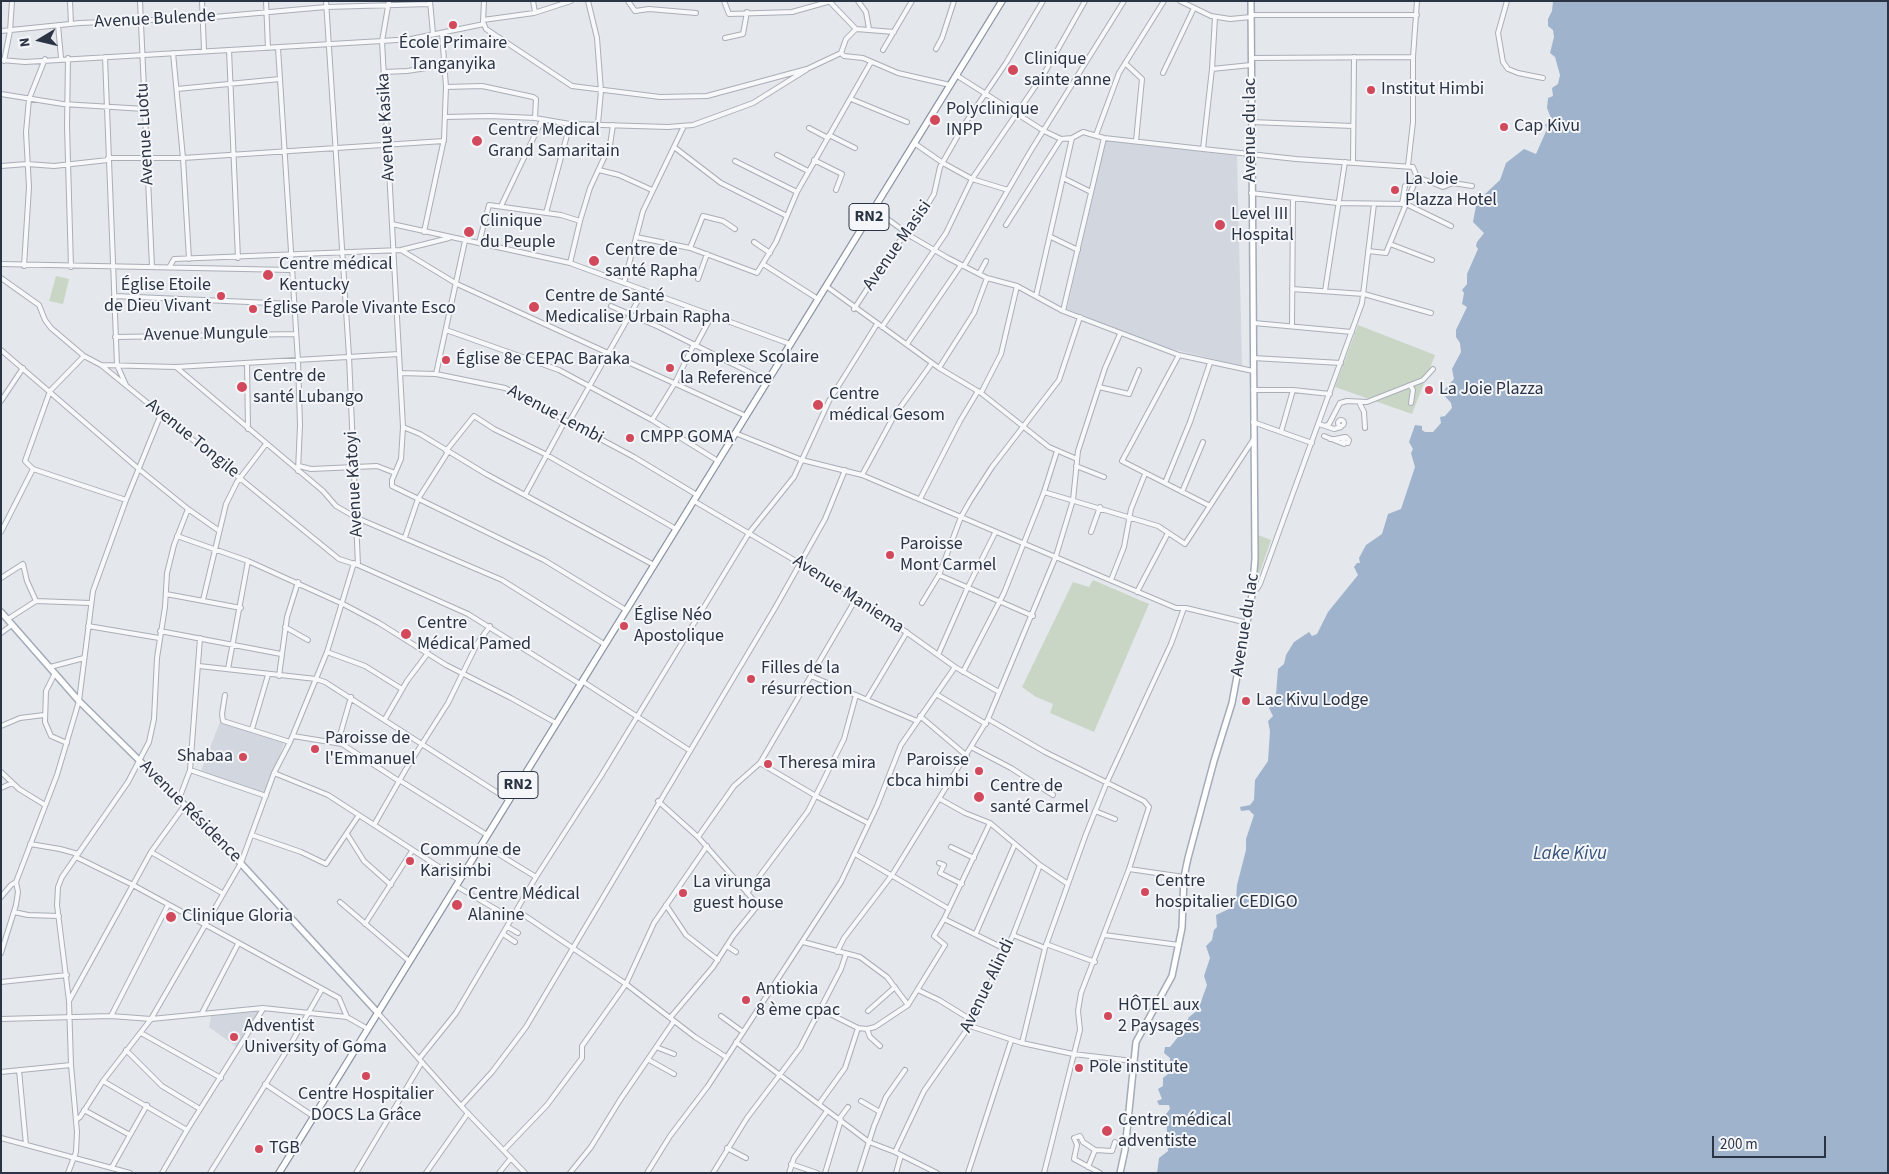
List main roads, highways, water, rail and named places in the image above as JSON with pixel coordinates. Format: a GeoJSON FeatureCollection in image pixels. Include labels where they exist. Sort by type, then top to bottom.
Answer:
{"type":"FeatureCollection","features":[{"type":"Feature","properties":{"kind":"highway","name":"RN2"},"geometry":{"type":"LineString","coordinates":[[279,1173],[1002,1]]}},
{"type":"Feature","properties":{"kind":"main road","name":"Avenue du lac"},"geometry":{"type":"LineString","coordinates":[[1120,1173],[1126,1150],[1136,1042],[1172,976],[1182,928],[1184,877],[1204,795],[1232,703],[1253,589],[1255,559],[1251,1]]}},
{"type":"Feature","properties":{"kind":"main road","name":"Avenue Résidence"},"geometry":{"type":"LineString","coordinates":[[1,612],[79,701],[241,863],[378,1013]]}},
{"type":"Feature","properties":{"kind":"water","name":"Lake Kivu"},"geometry":{"type":"Polygon","coordinates":[[[1553,1],[1888,1],[1888,1173],[1157,1173],[1159,1158],[1168,1151],[1166,1114],[1170,1109],[1169,1105],[1159,1105],[1157,1101],[1162,1099],[1158,1089],[1163,1086],[1163,1078],[1168,1074],[1170,1063],[1170,1058],[1164,1053],[1165,1047],[1170,1047],[1182,1032],[1189,1017],[1198,1010],[1207,985],[1204,976],[1210,958],[1206,946],[1212,940],[1214,930],[1217,927],[1216,915],[1231,908],[1236,901],[1237,885],[1246,850],[1246,839],[1254,815],[1249,810],[1241,811],[1240,807],[1250,805],[1254,800],[1255,780],[1268,761],[1270,731],[1268,721],[1273,716],[1269,708],[1276,695],[1278,669],[1284,664],[1286,655],[1294,642],[1309,632],[1312,636],[1317,634],[1328,612],[1358,575],[1354,567],[1357,563],[1360,563],[1359,558],[1366,545],[1382,534],[1388,514],[1401,509],[1415,467],[1411,453],[1413,449],[1409,442],[1415,425],[1422,426],[1422,430],[1425,432],[1433,432],[1441,423],[1440,417],[1445,416],[1452,408],[1451,403],[1443,394],[1454,379],[1452,369],[1461,352],[1460,343],[1456,337],[1456,330],[1467,307],[1462,304],[1464,293],[1462,290],[1467,284],[1467,274],[1478,249],[1476,246],[1477,242],[1484,233],[1473,222],[1476,206],[1480,204],[1483,196],[1500,180],[1506,163],[1524,149],[1536,154],[1547,129],[1545,125],[1551,118],[1547,108],[1548,98],[1553,96],[1552,88],[1558,84],[1560,75],[1555,57],[1550,53],[1554,37],[1553,30],[1548,26],[1548,19],[1552,11],[1553,1]]]}},
{"type":"Feature","properties":{"kind":"place","name":"École Primaire Tanganyika"},"geometry":{"type":"Point","coordinates":[453,25]}},
{"type":"Feature","properties":{"kind":"place","name":"Clinique sainte anne"},"geometry":{"type":"Point","coordinates":[1013,70]}},
{"type":"Feature","properties":{"kind":"place","name":"Institut Himbi"},"geometry":{"type":"Point","coordinates":[1371,90]}},
{"type":"Feature","properties":{"kind":"place","name":"Polyclinique INPP"},"geometry":{"type":"Point","coordinates":[935,120]}},
{"type":"Feature","properties":{"kind":"place","name":"Cap Kivu"},"geometry":{"type":"Point","coordinates":[1504,127]}},
{"type":"Feature","properties":{"kind":"place","name":"Centre Medical Grand Samaritain"},"geometry":{"type":"Point","coordinates":[477,141]}},
{"type":"Feature","properties":{"kind":"place","name":"La Joie Plazza Hotel"},"geometry":{"type":"Point","coordinates":[1395,190]}},
{"type":"Feature","properties":{"kind":"place","name":"Level III Hospital"},"geometry":{"type":"Point","coordinates":[1220,225]}},
{"type":"Feature","properties":{"kind":"place","name":"Clinique du Peuple"},"geometry":{"type":"Point","coordinates":[469,232]}},
{"type":"Feature","properties":{"kind":"place","name":"Centre de santé Rapha"},"geometry":{"type":"Point","coordinates":[594,261]}},
{"type":"Feature","properties":{"kind":"place","name":"Centre médical Kentucky"},"geometry":{"type":"Point","coordinates":[268,275]}},
{"type":"Feature","properties":{"kind":"place","name":"Église Etoile de Dieu Vivant"},"geometry":{"type":"Point","coordinates":[221,296]}},
{"type":"Feature","properties":{"kind":"place","name":"Centre de Santé Medicalise Urbain Rapha"},"geometry":{"type":"Point","coordinates":[534,307]}},
{"type":"Feature","properties":{"kind":"place","name":"Église Parole Vivante Esco"},"geometry":{"type":"Point","coordinates":[253,309]}},
{"type":"Feature","properties":{"kind":"place","name":"Église 8e CEPAC Baraka"},"geometry":{"type":"Point","coordinates":[446,360]}},
{"type":"Feature","properties":{"kind":"place","name":"Complexe Scolaire la Reference"},"geometry":{"type":"Point","coordinates":[670,368]}},
{"type":"Feature","properties":{"kind":"place","name":"Centre de santé Lubango"},"geometry":{"type":"Point","coordinates":[242,387]}},
{"type":"Feature","properties":{"kind":"place","name":"La Joie Plazza"},"geometry":{"type":"Point","coordinates":[1429,390]}},
{"type":"Feature","properties":{"kind":"place","name":"Centre médical Gesom"},"geometry":{"type":"Point","coordinates":[818,405]}},
{"type":"Feature","properties":{"kind":"place","name":"CMPP GOMA"},"geometry":{"type":"Point","coordinates":[630,438]}},
{"type":"Feature","properties":{"kind":"place","name":"Paroisse Mont Carmel"},"geometry":{"type":"Point","coordinates":[890,555]}},
{"type":"Feature","properties":{"kind":"place","name":"Église Néo Apostolique"},"geometry":{"type":"Point","coordinates":[624,626]}},
{"type":"Feature","properties":{"kind":"place","name":"Centre Médical Pamed"},"geometry":{"type":"Point","coordinates":[406,634]}},
{"type":"Feature","properties":{"kind":"place","name":"Filles de la résurrection"},"geometry":{"type":"Point","coordinates":[751,679]}},
{"type":"Feature","properties":{"kind":"place","name":"Lac Kivu Lodge"},"geometry":{"type":"Point","coordinates":[1246,701]}},
{"type":"Feature","properties":{"kind":"place","name":"Paroisse de l'Emmanuel"},"geometry":{"type":"Point","coordinates":[315,749]}},
{"type":"Feature","properties":{"kind":"place","name":"Shabaa"},"geometry":{"type":"Point","coordinates":[243,757]}},
{"type":"Feature","properties":{"kind":"place","name":"Theresa mira"},"geometry":{"type":"Point","coordinates":[768,764]}},
{"type":"Feature","properties":{"kind":"place","name":"Paroisse cbca himbi"},"geometry":{"type":"Point","coordinates":[979,771]}},
{"type":"Feature","properties":{"kind":"place","name":"Centre de santé Carmel"},"geometry":{"type":"Point","coordinates":[979,797]}},
{"type":"Feature","properties":{"kind":"place","name":"Commune de Karisimbi"},"geometry":{"type":"Point","coordinates":[410,861]}},
{"type":"Feature","properties":{"kind":"place","name":"Centre hospitalier CEDIGO"},"geometry":{"type":"Point","coordinates":[1145,892]}},
{"type":"Feature","properties":{"kind":"place","name":"La virunga guest house"},"geometry":{"type":"Point","coordinates":[683,893]}},
{"type":"Feature","properties":{"kind":"place","name":"Centre Médical Alanine"},"geometry":{"type":"Point","coordinates":[457,905]}},
{"type":"Feature","properties":{"kind":"place","name":"Clinique Gloria"},"geometry":{"type":"Point","coordinates":[171,917]}},
{"type":"Feature","properties":{"kind":"place","name":"Antiokia 8 ème cpac"},"geometry":{"type":"Point","coordinates":[746,1000]}},
{"type":"Feature","properties":{"kind":"place","name":"HÔTEL aux 2 Paysages"},"geometry":{"type":"Point","coordinates":[1108,1016]}},
{"type":"Feature","properties":{"kind":"place","name":"Adventist University of Goma"},"geometry":{"type":"Point","coordinates":[234,1037]}},
{"type":"Feature","properties":{"kind":"place","name":"Pole institute"},"geometry":{"type":"Point","coordinates":[1079,1068]}},
{"type":"Feature","properties":{"kind":"place","name":"Centre Hospitalier DOCS La Grâce"},"geometry":{"type":"Point","coordinates":[366,1076]}},
{"type":"Feature","properties":{"kind":"place","name":"Centre médical adventiste"},"geometry":{"type":"Point","coordinates":[1107,1131]}},
{"type":"Feature","properties":{"kind":"place","name":"TGB"},"geometry":{"type":"Point","coordinates":[259,1149]}}]}
